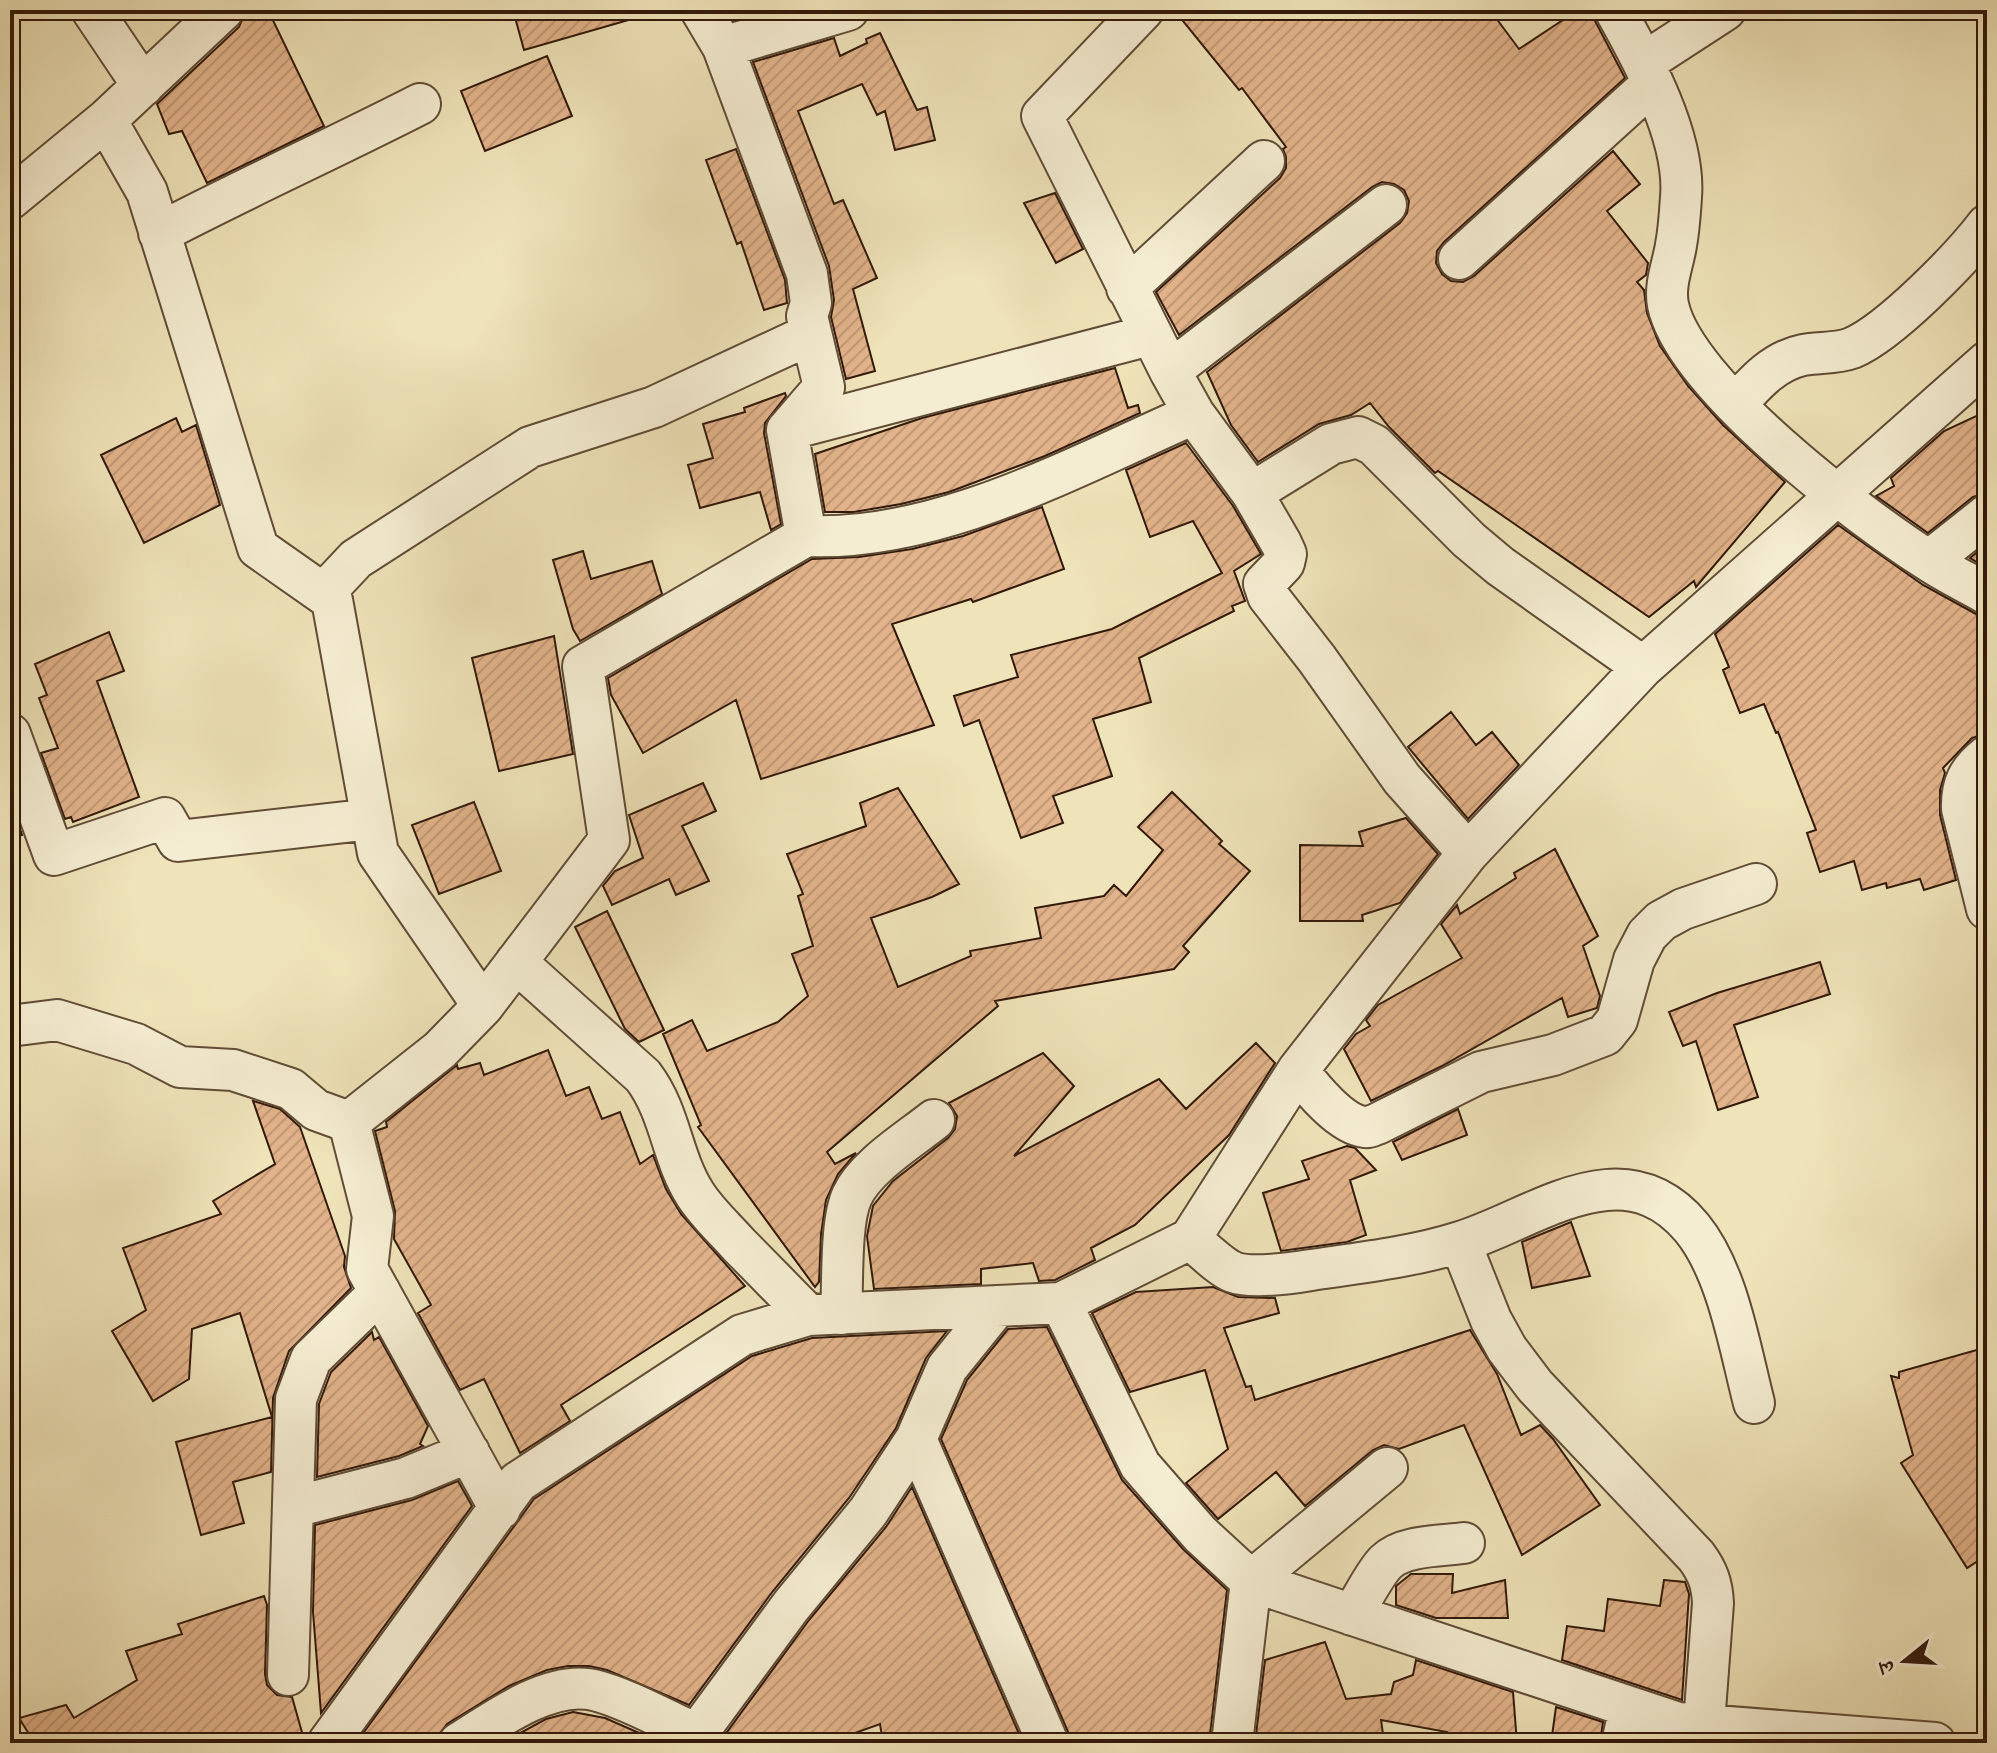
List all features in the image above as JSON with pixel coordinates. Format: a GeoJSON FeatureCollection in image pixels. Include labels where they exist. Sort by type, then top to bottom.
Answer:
{"type":"FeatureCollection","features":[{"type":"Feature","properties":{"kind":"street"},"geometry":{"type":"LineString","coordinates":[[92,10],[143,86]]}},
{"type":"Feature","properties":{"kind":"street"},"geometry":{"type":"LineString","coordinates":[[10,199],[106,120],[223,10]]}},
{"type":"Feature","properties":{"kind":"street"},"geometry":{"type":"LineString","coordinates":[[701,10],[723,47],[807,274],[811,303],[807,316],[824,387],[787,430]]}},
{"type":"Feature","properties":{"kind":"street"},"geometry":{"type":"LineString","coordinates":[[723,47],[848,10]]}},
{"type":"Feature","properties":{"kind":"street"},"geometry":{"type":"LineString","coordinates":[[1143,10],[1042,116],[1170,371],[1194,414],[1252,493],[1286,554],[1284,563],[1264,584],[1268,596],[1402,779],[1468,853]]}},
{"type":"Feature","properties":{"kind":"street"},"geometry":{"type":"LineString","coordinates":[[1615,10],[1649,73],[1680,164],[1680,206],[1676,246],[1668,279],[1668,304],[1676,328],[1689,350],[1709,377],[1753,422],[1836,494],[1929,561],[1987,594]]}},
{"type":"Feature","properties":{"kind":"street"},"geometry":{"type":"LineString","coordinates":[[1459,259],[1649,73],[1725,10]]}},
{"type":"Feature","properties":{"kind":"street"},"geometry":{"type":"LineString","coordinates":[[159,233],[420,104]]}},
{"type":"Feature","properties":{"kind":"street"},"geometry":{"type":"LineString","coordinates":[[106,120],[147,192],[258,548],[332,600],[378,853],[483,1006]]}},
{"type":"Feature","properties":{"kind":"street"},"geometry":{"type":"LineString","coordinates":[[1127,288],[1264,161]]}},
{"type":"Feature","properties":{"kind":"street"},"geometry":{"type":"LineString","coordinates":[[1170,371],[1386,205]]}},
{"type":"Feature","properties":{"kind":"street"},"geometry":{"type":"LineString","coordinates":[[1736,404],[1774,367],[1804,355],[1850,348],[1882,329],[1899,316],[1987,225]]}},
{"type":"Feature","properties":{"kind":"street"},"geometry":{"type":"LineString","coordinates":[[324,593],[356,559],[530,447],[654,407],[811,334]]}},
{"type":"Feature","properties":{"kind":"street"},"geometry":{"type":"LineString","coordinates":[[787,430],[1150,335]]}},
{"type":"Feature","properties":{"kind":"street"},"geometry":{"type":"LineString","coordinates":[[328,1743],[518,1482],[742,1335],[825,1315],[1061,1303],[1190,1239],[1298,1070],[1468,853],[1643,667],[1987,362]]}},
{"type":"Feature","properties":{"kind":"street"},"geometry":{"type":"LineString","coordinates":[[349,1122],[440,1050],[483,1006],[609,840],[583,666],[806,536],[841,538],[870,534],[965,512],[1194,414]]}},
{"type":"Feature","properties":{"kind":"street"},"geometry":{"type":"LineString","coordinates":[[787,430],[806,536]]}},
{"type":"Feature","properties":{"kind":"street"},"geometry":{"type":"LineString","coordinates":[[1252,493],[1331,444],[1358,437],[1374,445],[1469,540],[1500,566],[1643,667]]}},
{"type":"Feature","properties":{"kind":"street"},"geometry":{"type":"LineString","coordinates":[[1929,561],[1987,515]]}},
{"type":"Feature","properties":{"kind":"street"},"geometry":{"type":"LineString","coordinates":[[10,734],[54,855],[165,818],[178,841],[372,819]]}},
{"type":"Feature","properties":{"kind":"street"},"geometry":{"type":"LineString","coordinates":[[1987,756],[1974,767],[1961,793],[1962,809],[1987,909]]}},
{"type":"Feature","properties":{"kind":"street"},"geometry":{"type":"LineString","coordinates":[[1298,1070],[1317,1095],[1351,1121],[1365,1127],[1377,1124],[1481,1072],[1553,1055],[1596,1040],[1605,1035],[1617,1020],[1634,960],[1647,935],[1661,921],[1683,909],[1756,884]]}},
{"type":"Feature","properties":{"kind":"street"},"geometry":{"type":"LineString","coordinates":[[516,962],[643,1076],[657,1093],[683,1169],[694,1193],[709,1213],[825,1315]]}},
{"type":"Feature","properties":{"kind":"street"},"geometry":{"type":"LineString","coordinates":[[10,1026],[57,1020],[136,1044],[180,1067],[233,1070],[291,1089],[316,1110],[349,1122]]}},
{"type":"Feature","properties":{"kind":"street"},"geometry":{"type":"LineString","coordinates":[[825,1315],[852,1195],[872,1170],[934,1120]]}},
{"type":"Feature","properties":{"kind":"street"},"geometry":{"type":"LineString","coordinates":[[349,1122],[373,1216],[367,1269],[500,1509]]}},
{"type":"Feature","properties":{"kind":"street"},"geometry":{"type":"LineString","coordinates":[[1190,1239],[1233,1273],[1278,1275],[1359,1263],[1460,1242],[1566,1197],[1607,1190],[1655,1197],[1672,1207],[1692,1227],[1707,1249],[1734,1325],[1754,1403]]}},
{"type":"Feature","properties":{"kind":"street"},"geometry":{"type":"LineString","coordinates":[[1460,1242],[1491,1320],[1507,1349],[1535,1386],[1696,1556],[1707,1572],[1713,1603],[1686,1730]]}},
{"type":"Feature","properties":{"kind":"street"},"geometry":{"type":"LineString","coordinates":[[288,1675],[296,1399],[311,1359],[380,1292]]}},
{"type":"Feature","properties":{"kind":"street"},"geometry":{"type":"LineString","coordinates":[[1061,1303],[1140,1465],[1200,1534],[1251,1581],[1352,1615],[1626,1725],[1935,1743]]}},
{"type":"Feature","properties":{"kind":"street"},"geometry":{"type":"LineString","coordinates":[[459,1743],[541,1697],[567,1689],[588,1689],[611,1696],[693,1738],[791,1606],[868,1512],[916,1439],[947,1368],[997,1306]]}},
{"type":"Feature","properties":{"kind":"street"},"geometry":{"type":"LineString","coordinates":[[916,1439],[1048,1743]]}},
{"type":"Feature","properties":{"kind":"street"},"geometry":{"type":"LineString","coordinates":[[294,1507],[406,1478],[469,1452]]}},
{"type":"Feature","properties":{"kind":"street"},"geometry":{"type":"LineString","coordinates":[[1232,1743],[1251,1581],[1387,1468]]}},
{"type":"Feature","properties":{"kind":"street"},"geometry":{"type":"LineString","coordinates":[[1352,1615],[1385,1563],[1410,1550],[1464,1543]]}},
{"type":"Feature","properties":{"kind":"building"},"geometry":{"type":"Polygon","coordinates":[[[268,10],[324,126],[207,183],[182,131],[169,134],[157,104],[239,27],[245,12],[268,10]]]}},
{"type":"Feature","properties":{"kind":"building"},"geometry":{"type":"Polygon","coordinates":[[[513,10],[631,10],[632,19],[524,50],[513,10]]]}},
{"type":"Feature","properties":{"kind":"building"},"geometry":{"type":"Polygon","coordinates":[[[1174,10],[1490,10],[1519,49],[1578,10],[1592,10],[1625,78],[1444,242],[1437,251],[1436,263],[1442,274],[1451,281],[1463,282],[1474,276],[1613,151],[1640,184],[1607,211],[1648,263],[1646,275],[1637,282],[1644,290],[1647,313],[1660,346],[1688,386],[1723,425],[1785,482],[1696,587],[1694,581],[1649,617],[1438,471],[1435,473],[1389,427],[1370,403],[1351,415],[1319,424],[1258,462],[1231,425],[1207,372],[1400,223],[1407,213],[1409,201],[1404,190],[1394,184],[1382,182],[1372,187],[1179,335],[1156,292],[1280,178],[1286,168],[1283,149],[1286,147],[1242,88],[1239,90],[1174,10]]]}},
{"type":"Feature","properties":{"kind":"building"},"geometry":{"type":"Polygon","coordinates":[[[880,33],[917,110],[927,107],[935,140],[895,150],[885,111],[877,115],[862,84],[798,111],[834,204],[843,200],[877,278],[853,289],[875,371],[846,379],[831,317],[834,300],[829,266],[753,62],[834,38],[840,56],[880,33]]]}},
{"type":"Feature","properties":{"kind":"building"},"geometry":{"type":"Polygon","coordinates":[[[547,56],[572,116],[485,151],[461,91],[547,56]]]}},
{"type":"Feature","properties":{"kind":"building"},"geometry":{"type":"Polygon","coordinates":[[[736,149],[785,280],[787,303],[764,310],[741,242],[737,244],[706,160],[736,149]]]}},
{"type":"Feature","properties":{"kind":"building"},"geometry":{"type":"Polygon","coordinates":[[[1055,193],[1083,249],[1056,263],[1024,203],[1055,193]]]}},
{"type":"Feature","properties":{"kind":"building"},"geometry":{"type":"Polygon","coordinates":[[[1115,368],[1128,408],[1138,405],[1140,413],[1045,456],[949,492],[854,512],[825,512],[815,454],[922,418],[1115,368]]]}},
{"type":"Feature","properties":{"kind":"building"},"geometry":{"type":"Polygon","coordinates":[[[785,393],[786,396],[765,423],[764,433],[781,524],[771,530],[760,492],[700,508],[688,465],[713,458],[703,424],[745,412],[744,408],[785,393]]]}},
{"type":"Feature","properties":{"kind":"building"},"geometry":{"type":"Polygon","coordinates":[[[1987,411],[1987,493],[1973,497],[1928,533],[1876,496],[1894,486],[1891,478],[1944,431],[1987,411]]]}},
{"type":"Feature","properties":{"kind":"building"},"geometry":{"type":"Polygon","coordinates":[[[176,418],[182,432],[196,425],[220,505],[144,543],[101,455],[176,418]]]}},
{"type":"Feature","properties":{"kind":"building"},"geometry":{"type":"Polygon","coordinates":[[[1186,443],[1233,506],[1261,554],[1234,571],[1245,601],[1232,606],[1234,611],[1139,658],[1151,702],[1093,719],[1112,776],[1053,796],[1063,823],[1021,838],[979,720],[964,726],[954,696],[1018,677],[1011,655],[1112,629],[1222,573],[1193,521],[1150,537],[1126,470],[1186,443]]]}},
{"type":"Feature","properties":{"kind":"building"},"geometry":{"type":"Polygon","coordinates":[[[1042,507],[1064,569],[973,602],[971,599],[892,624],[934,725],[761,779],[736,700],[643,753],[611,695],[608,678],[812,559],[859,557],[912,549],[963,536],[1042,507]]]}},
{"type":"Feature","properties":{"kind":"building"},"geometry":{"type":"Polygon","coordinates":[[[1838,525],[1923,585],[1987,617],[1987,734],[1972,738],[1943,768],[1945,773],[1940,790],[1940,815],[1956,880],[1924,890],[1920,879],[1887,888],[1886,883],[1862,890],[1854,861],[1820,872],[1807,833],[1816,830],[1778,732],[1764,704],[1740,713],[1723,670],[1729,667],[1715,634],[1838,525]]]}},
{"type":"Feature","properties":{"kind":"building"},"geometry":{"type":"Polygon","coordinates":[[[1987,544],[1987,568],[1970,558],[1987,544]]]}},
{"type":"Feature","properties":{"kind":"building"},"geometry":{"type":"Polygon","coordinates":[[[583,551],[591,579],[652,561],[662,594],[580,641],[573,629],[553,560],[583,551]]]}},
{"type":"Feature","properties":{"kind":"building"},"geometry":{"type":"Polygon","coordinates":[[[109,632],[124,671],[97,681],[139,797],[73,822],[71,817],[65,819],[41,753],[58,748],[39,698],[47,695],[35,664],[109,632]]]}},
{"type":"Feature","properties":{"kind":"building"},"geometry":{"type":"Polygon","coordinates":[[[554,636],[573,754],[499,771],[472,658],[554,636]]]}},
{"type":"Feature","properties":{"kind":"building"},"geometry":{"type":"Polygon","coordinates":[[[1451,712],[1476,745],[1492,732],[1519,765],[1468,819],[1408,747],[1451,712]]]}},
{"type":"Feature","properties":{"kind":"building"},"geometry":{"type":"Polygon","coordinates":[[[703,783],[716,811],[682,826],[709,881],[676,895],[669,879],[612,905],[603,886],[615,871],[643,858],[629,815],[703,783]]]}},
{"type":"Feature","properties":{"kind":"building"},"geometry":{"type":"Polygon","coordinates":[[[898,788],[959,884],[871,918],[898,987],[971,956],[970,951],[1041,938],[1035,908],[1104,896],[1114,885],[1126,896],[1163,850],[1138,827],[1172,792],[1222,841],[1219,844],[1250,871],[1183,946],[1189,952],[1174,969],[995,1001],[998,1006],[827,1152],[835,1164],[856,1153],[838,1174],[826,1200],[819,1282],[815,1287],[698,1127],[701,1125],[663,1034],[692,1020],[707,1051],[778,1022],[808,996],[792,954],[813,946],[798,896],[803,894],[787,854],[866,826],[860,803],[898,788]]]}},
{"type":"Feature","properties":{"kind":"building"},"geometry":{"type":"Polygon","coordinates":[[[10,801],[22,835],[10,840],[10,801]]]}},
{"type":"Feature","properties":{"kind":"building"},"geometry":{"type":"Polygon","coordinates":[[[474,802],[501,871],[439,894],[412,825],[474,802]]]}},
{"type":"Feature","properties":{"kind":"building"},"geometry":{"type":"Polygon","coordinates":[[[1406,818],[1438,854],[1400,903],[1362,915],[1363,921],[1300,921],[1300,845],[1363,846],[1359,832],[1406,818]]]}},
{"type":"Feature","properties":{"kind":"building"},"geometry":{"type":"Polygon","coordinates":[[[1555,849],[1598,936],[1583,946],[1600,996],[1597,1008],[1568,1017],[1562,998],[1442,1066],[1371,1101],[1344,1049],[1356,1034],[1370,1026],[1366,1020],[1378,1005],[1462,958],[1441,924],[1457,905],[1460,914],[1516,878],[1514,873],[1555,849]]]}},
{"type":"Feature","properties":{"kind":"building"},"geometry":{"type":"Polygon","coordinates":[[[607,911],[664,1030],[639,1042],[625,1029],[575,927],[607,911]]]}},
{"type":"Feature","properties":{"kind":"building"},"geometry":{"type":"Polygon","coordinates":[[[1820,962],[1830,994],[1734,1025],[1758,1097],[1718,1110],[1696,1041],[1683,1046],[1669,1012],[1717,993],[1820,962]]]}},
{"type":"Feature","properties":{"kind":"building"},"geometry":{"type":"Polygon","coordinates":[[[1256,1043],[1275,1063],[1229,1135],[1135,1225],[1091,1248],[1095,1260],[1055,1280],[1039,1281],[1033,1263],[981,1269],[981,1284],[874,1289],[867,1236],[873,1206],[893,1181],[955,1129],[957,1116],[949,1103],[1043,1053],[1074,1086],[1014,1156],[1159,1079],[1186,1109],[1256,1043]]]}},
{"type":"Feature","properties":{"kind":"building"},"geometry":{"type":"Polygon","coordinates":[[[548,1050],[566,1096],[589,1087],[602,1119],[620,1112],[640,1164],[653,1155],[666,1189],[681,1214],[745,1286],[561,1405],[570,1421],[520,1453],[484,1379],[460,1390],[418,1313],[431,1305],[394,1239],[395,1211],[375,1131],[387,1127],[386,1122],[457,1065],[458,1069],[480,1063],[484,1075],[548,1050]]]}},
{"type":"Feature","properties":{"kind":"building"},"geometry":{"type":"Polygon","coordinates":[[[253,1101],[280,1109],[300,1127],[345,1256],[344,1267],[351,1288],[289,1351],[273,1398],[271,1472],[233,1482],[244,1523],[201,1535],[176,1442],[272,1417],[240,1313],[192,1329],[189,1379],[153,1401],[112,1331],[146,1310],[123,1248],[221,1214],[213,1201],[275,1164],[253,1101]]]}},
{"type":"Feature","properties":{"kind":"building"},"geometry":{"type":"Polygon","coordinates":[[[1458,1109],[1467,1135],[1402,1160],[1393,1142],[1458,1109]]]}},
{"type":"Feature","properties":{"kind":"building"},"geometry":{"type":"Polygon","coordinates":[[[1347,1146],[1355,1148],[1376,1170],[1350,1180],[1366,1235],[1347,1242],[1281,1251],[1263,1193],[1309,1179],[1302,1161],[1347,1146]]]}},
{"type":"Feature","properties":{"kind":"building"},"geometry":{"type":"Polygon","coordinates":[[[1571,1222],[1590,1276],[1532,1288],[1522,1242],[1571,1222]]]}},
{"type":"Feature","properties":{"kind":"building"},"geometry":{"type":"Polygon","coordinates":[[[1213,1287],[1238,1297],[1275,1298],[1279,1313],[1224,1328],[1246,1387],[1251,1386],[1255,1400],[1470,1330],[1497,1374],[1521,1435],[1540,1425],[1600,1505],[1522,1555],[1464,1425],[1399,1449],[1384,1445],[1373,1450],[1305,1506],[1276,1472],[1218,1519],[1186,1483],[1228,1449],[1205,1370],[1130,1392],[1092,1313],[1136,1292],[1213,1287]]]}},
{"type":"Feature","properties":{"kind":"building"},"geometry":{"type":"Polygon","coordinates":[[[1047,1327],[1122,1480],[1183,1549],[1227,1590],[1209,1743],[1071,1743],[941,1439],[967,1380],[1008,1329],[1047,1327]]]}},
{"type":"Feature","properties":{"kind":"building"},"geometry":{"type":"Polygon","coordinates":[[[947,1331],[926,1358],[896,1428],[849,1498],[773,1591],[689,1705],[607,1670],[568,1666],[547,1670],[509,1686],[447,1724],[428,1743],[356,1743],[534,1499],[752,1356],[812,1338],[947,1331]]]}},
{"type":"Feature","properties":{"kind":"building"},"geometry":{"type":"Polygon","coordinates":[[[372,1332],[374,1340],[379,1337],[428,1426],[420,1444],[423,1446],[399,1456],[317,1477],[319,1404],[331,1372],[372,1332]]]}},
{"type":"Feature","properties":{"kind":"building"},"geometry":{"type":"Polygon","coordinates":[[[1987,1347],[1987,1555],[1967,1568],[1901,1463],[1913,1455],[1891,1376],[1899,1378],[1899,1372],[1987,1347]]]}},
{"type":"Feature","properties":{"kind":"building"},"geometry":{"type":"Polygon","coordinates":[[[458,1481],[472,1506],[321,1713],[313,1612],[315,1525],[412,1500],[458,1481]]]}},
{"type":"Feature","properties":{"kind":"building"},"geometry":{"type":"Polygon","coordinates":[[[912,1487],[1023,1743],[883,1743],[880,1724],[827,1743],[719,1743],[809,1620],[886,1527],[912,1487]]]}},
{"type":"Feature","properties":{"kind":"building"},"geometry":{"type":"Polygon","coordinates":[[[1411,1574],[1453,1574],[1452,1593],[1505,1580],[1508,1618],[1436,1618],[1396,1605],[1396,1586],[1411,1574]]]}},
{"type":"Feature","properties":{"kind":"building"},"geometry":{"type":"Polygon","coordinates":[[[1664,1580],[1685,1582],[1689,1594],[1682,1700],[1562,1660],[1567,1626],[1604,1631],[1608,1599],[1660,1606],[1664,1580]]]}},
{"type":"Feature","properties":{"kind":"building"},"geometry":{"type":"Polygon","coordinates":[[[264,1596],[267,1605],[267,1685],[277,1695],[292,1697],[305,1743],[32,1743],[19,1718],[66,1705],[74,1718],[137,1680],[126,1651],[182,1634],[178,1624],[264,1596]]]}},
{"type":"Feature","properties":{"kind":"building"},"geometry":{"type":"Polygon","coordinates":[[[1325,1642],[1346,1699],[1391,1694],[1394,1682],[1413,1675],[1416,1660],[1513,1692],[1517,1743],[1447,1743],[1447,1732],[1381,1720],[1383,1734],[1355,1736],[1355,1743],[1255,1743],[1265,1660],[1325,1642]]]}},
{"type":"Feature","properties":{"kind":"building"},"geometry":{"type":"Polygon","coordinates":[[[1556,1707],[1603,1722],[1600,1743],[1551,1743],[1556,1707]]]}},
{"type":"Feature","properties":{"kind":"building"},"geometry":{"type":"Polygon","coordinates":[[[573,1712],[605,1718],[662,1743],[502,1743],[546,1719],[573,1712]]]}}]}
